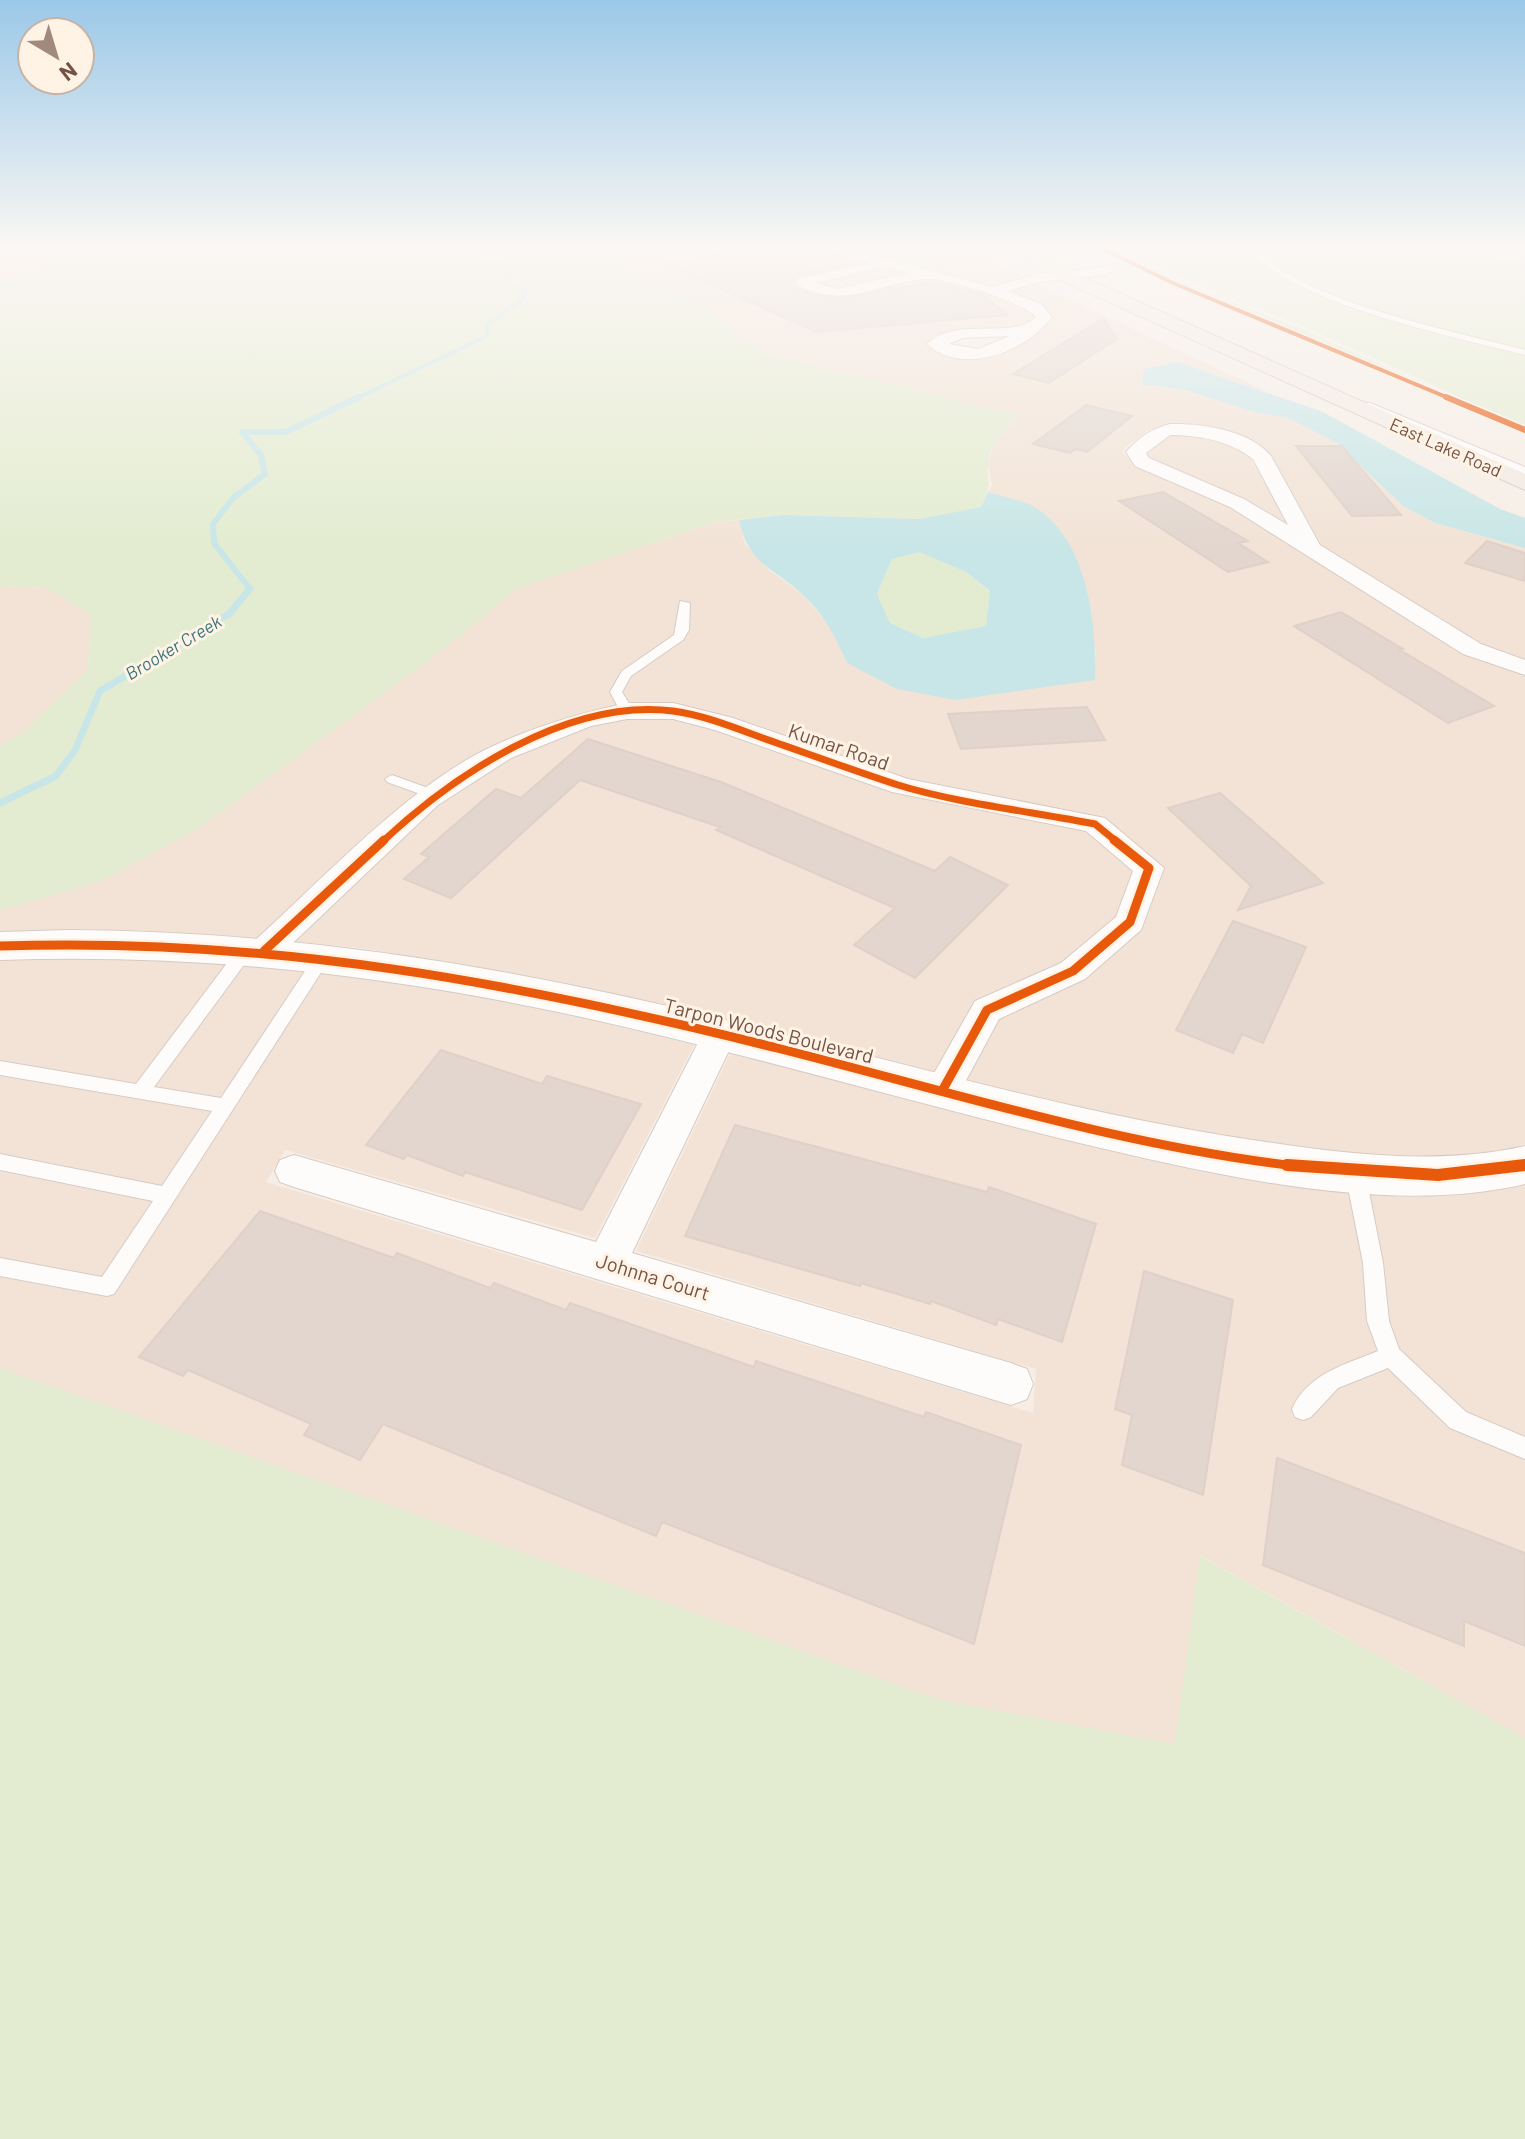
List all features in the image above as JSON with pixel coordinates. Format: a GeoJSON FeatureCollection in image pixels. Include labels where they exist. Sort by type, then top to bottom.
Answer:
{"type":"FeatureCollection","features":[{"type":"Feature","properties":{"kind":"main road","name":"East Lake Road"},"geometry":{"type":"LineString","coordinates":[[1232,350],[1525,483]]}},
{"type":"Feature","properties":{"kind":"main road","name":"East Lake Road"},"geometry":{"type":"LineString","coordinates":[[1286,350],[1525,454]]}},
{"type":"Feature","properties":{"kind":"street"},"geometry":{"type":"LineString","coordinates":[[1311,549],[1261,456],[1251,446],[1172,429],[1159,432],[1136,452],[1142,462],[1237,503],[1311,549],[1472,649],[1525,668]]}},
{"type":"Feature","properties":{"kind":"street","name":"Kumar Road"},"geometry":{"type":"LineString","coordinates":[[255,950],[434,795],[501,752],[584,720],[627,711],[673,711],[724,724],[902,786],[1095,824],[1149,868],[1130,922],[1073,971],[987,1010],[942,1091]]}},
{"type":"Feature","properties":{"kind":"street","name":"Tarpon Woods Boulevard"},"geometry":{"type":"LineString","coordinates":[[0,946],[77,942],[255,950],[323,957],[541,993],[1133,1138],[1318,1171],[1431,1176],[1525,1165]]}},
{"type":"Feature","properties":{"kind":"street"},"geometry":{"type":"LineString","coordinates":[[607,1262],[718,1036]]}},
{"type":"Feature","properties":{"kind":"street","name":"Johnna Court"},"geometry":{"type":"LineString","coordinates":[[294,1171],[1011,1384]]}},
{"type":"Feature","properties":{"kind":"lane"},"geometry":{"type":"LineString","coordinates":[[1253,359],[1525,471]]}},
{"type":"Feature","properties":{"kind":"lane"},"geometry":{"type":"LineString","coordinates":[[627,711],[616,692],[626,674],[679,637],[683,630],[684,603]]}},
{"type":"Feature","properties":{"kind":"lane"},"geometry":{"type":"LineString","coordinates":[[392,779],[434,795]]}},
{"type":"Feature","properties":{"kind":"lane"},"geometry":{"type":"LineString","coordinates":[[140,1092],[255,950]]}},
{"type":"Feature","properties":{"kind":"lane"},"geometry":{"type":"LineString","coordinates":[[0,1267],[107,1287],[323,957]]}},
{"type":"Feature","properties":{"kind":"lane"},"geometry":{"type":"LineString","coordinates":[[0,1068],[224,1106]]}},
{"type":"Feature","properties":{"kind":"lane"},"geometry":{"type":"LineString","coordinates":[[0,1162],[166,1195]]}},
{"type":"Feature","properties":{"kind":"lane"},"geometry":{"type":"LineString","coordinates":[[1355,1172],[1373,1263],[1378,1321],[1391,1356],[1458,1420],[1525,1448]]}},
{"type":"Feature","properties":{"kind":"lane"},"geometry":{"type":"LineString","coordinates":[[1303,1409],[1330,1381],[1391,1356]]}},
{"type":"Feature","properties":{"kind":"shaded area"},"geometry":{"type":"Polygon","coordinates":[[[760,350],[939,350],[975,359],[994,357],[1006,350],[1177,350],[1272,394],[1177,362],[1142,384],[1186,390],[1254,412],[1288,418],[1337,443],[1403,506],[1435,523],[1525,548],[1525,661],[1480,645],[1324,549],[1272,457],[1261,446],[1169,425],[1149,430],[1124,448],[1123,453],[1135,464],[1229,505],[1299,552],[1525,674],[1525,1144],[1496,1152],[1420,1159],[1311,1154],[1132,1122],[547,981],[362,948],[268,939],[84,929],[0,934],[0,910],[101,881],[431,659],[518,588],[714,522],[739,520],[745,544],[769,570],[803,595],[834,631],[847,663],[1096,655],[1081,575],[1065,537],[1036,508],[988,492],[992,485],[988,463],[994,442],[1018,416],[766,354],[760,350]]]}},
{"type":"Feature","properties":{"kind":"shaded area"},"geometry":{"type":"Polygon","coordinates":[[[1178,433],[1244,448],[1292,530],[1208,482],[1152,461],[1147,454],[1168,436],[1178,433]]]}},
{"type":"Feature","properties":{"kind":"shaded area"},"geometry":{"type":"Polygon","coordinates":[[[0,586],[47,588],[91,615],[88,670],[23,732],[0,746],[0,586]]]}},
{"type":"Feature","properties":{"kind":"shaded area"},"geometry":{"type":"Polygon","coordinates":[[[72,954],[351,973],[536,1006],[694,1045],[595,1238],[285,1150],[266,1182],[1033,1413],[1036,1369],[636,1251],[730,1054],[1135,1154],[1444,1193],[1525,1185],[1525,1738],[1201,1556],[1175,1744],[940,1700],[0,1368],[0,958],[72,954]]]}},
{"type":"Feature","properties":{"kind":"green space"},"geometry":{"type":"Polygon","coordinates":[[[0,350],[760,350],[766,354],[1019,415],[991,449],[988,488],[981,507],[919,519],[783,515],[714,522],[518,588],[431,659],[199,828],[101,881],[0,910],[0,746],[23,732],[88,670],[91,615],[47,588],[0,586],[0,350]]]}},
{"type":"Feature","properties":{"kind":"green space"},"geometry":{"type":"Polygon","coordinates":[[[1328,350],[1348,350],[1525,431],[1525,435],[1328,350]]]}},
{"type":"Feature","properties":{"kind":"green space"},"geometry":{"type":"Polygon","coordinates":[[[1356,350],[1525,350],[1525,427],[1356,350]]]}},
{"type":"Feature","properties":{"kind":"green space"},"geometry":{"type":"Polygon","coordinates":[[[920,551],[966,572],[990,592],[987,626],[923,638],[890,623],[877,594],[892,559],[920,551]]]}},
{"type":"Feature","properties":{"kind":"green space"},"geometry":{"type":"Polygon","coordinates":[[[0,1368],[940,1700],[1175,1744],[1200,1556],[1525,1738],[1525,2139],[0,2139],[0,1368]]]}},
{"type":"Feature","properties":{"kind":"water"},"geometry":{"type":"Polygon","coordinates":[[[1177,362],[1323,412],[1500,509],[1525,518],[1525,548],[1435,523],[1403,506],[1337,443],[1288,418],[1254,412],[1186,390],[1142,384],[1144,369],[1177,362]]]}},
{"type":"Feature","properties":{"kind":"water"},"geometry":{"type":"Polygon","coordinates":[[[988,492],[1025,503],[1054,522],[1067,541],[1078,562],[1091,610],[1095,680],[956,700],[897,689],[847,663],[834,635],[817,610],[755,556],[743,535],[739,520],[783,515],[919,519],[981,507],[988,492]],[[920,552],[892,559],[877,594],[890,623],[923,638],[986,626],[990,591],[966,572],[920,552]]]}},
{"type":"Feature","properties":{"kind":"building"},"geometry":{"type":"Polygon","coordinates":[[[1052,350],[1100,350],[1049,383],[1013,374],[1052,350]]]}},
{"type":"Feature","properties":{"kind":"building"},"geometry":{"type":"Polygon","coordinates":[[[1086,405],[1132,416],[1087,452],[1076,449],[1070,453],[1033,444],[1086,405]]]}},
{"type":"Feature","properties":{"kind":"building"},"geometry":{"type":"Polygon","coordinates":[[[1296,446],[1342,446],[1401,515],[1352,516],[1296,446]]]}},
{"type":"Feature","properties":{"kind":"building"},"geometry":{"type":"Polygon","coordinates":[[[1163,492],[1248,541],[1238,543],[1268,562],[1228,572],[1119,501],[1163,492]]]}},
{"type":"Feature","properties":{"kind":"building"},"geometry":{"type":"Polygon","coordinates":[[[1487,541],[1525,553],[1525,581],[1465,563],[1487,541]]]}},
{"type":"Feature","properties":{"kind":"building"},"geometry":{"type":"Polygon","coordinates":[[[1341,612],[1494,706],[1448,723],[1294,626],[1341,612]]]}},
{"type":"Feature","properties":{"kind":"building"},"geometry":{"type":"Polygon","coordinates":[[[1087,707],[1105,740],[961,749],[948,714],[1087,707]]]}},
{"type":"Feature","properties":{"kind":"building"},"geometry":{"type":"Polygon","coordinates":[[[588,739],[721,782],[935,871],[950,857],[1008,885],[915,978],[854,945],[895,908],[716,830],[720,827],[580,780],[451,898],[404,879],[429,857],[421,854],[496,789],[521,798],[588,739]]]}},
{"type":"Feature","properties":{"kind":"building"},"geometry":{"type":"Polygon","coordinates":[[[1220,793],[1323,883],[1238,910],[1251,886],[1168,808],[1220,793]]]}},
{"type":"Feature","properties":{"kind":"building"},"geometry":{"type":"Polygon","coordinates":[[[1233,921],[1306,947],[1263,1043],[1242,1034],[1233,1053],[1176,1030],[1233,921]]]}},
{"type":"Feature","properties":{"kind":"building"},"geometry":{"type":"Polygon","coordinates":[[[441,1050],[542,1084],[547,1076],[641,1104],[582,1210],[465,1172],[463,1176],[407,1155],[404,1159],[366,1145],[441,1050]]]}},
{"type":"Feature","properties":{"kind":"building"},"geometry":{"type":"Polygon","coordinates":[[[735,1125],[987,1192],[989,1187],[1096,1224],[1062,1342],[998,1319],[996,1325],[931,1301],[930,1304],[861,1283],[860,1286],[685,1236],[735,1125]]]}},
{"type":"Feature","properties":{"kind":"building"},"geometry":{"type":"Polygon","coordinates":[[[260,1211],[394,1258],[397,1253],[490,1288],[494,1283],[566,1310],[570,1303],[754,1367],[756,1361],[924,1417],[926,1412],[1021,1445],[974,1644],[662,1522],[656,1536],[383,1424],[360,1460],[304,1435],[311,1424],[188,1370],[183,1376],[139,1357],[260,1211]]]}},
{"type":"Feature","properties":{"kind":"building"},"geometry":{"type":"Polygon","coordinates":[[[1144,1271],[1233,1300],[1203,1495],[1122,1465],[1132,1415],[1115,1409],[1144,1271]]]}},
{"type":"Feature","properties":{"kind":"building"},"geometry":{"type":"Polygon","coordinates":[[[1277,1458],[1525,1553],[1525,1646],[1464,1621],[1464,1646],[1263,1565],[1277,1458]]]}},
{"type":"Feature","properties":{"kind":"waterway","name":"Brooker Creek"},"geometry":{"type":"LineString","coordinates":[[355,399],[458,350]]}},
{"type":"Feature","properties":{"kind":"waterway","name":"Brooker Creek"},"geometry":{"type":"LineString","coordinates":[[250,589],[214,543],[213,524],[233,498],[265,474],[261,455],[242,432],[286,432],[359,397]]}},
{"type":"Feature","properties":{"kind":"waterway","name":"Brooker Creek"},"geometry":{"type":"LineString","coordinates":[[0,803],[56,776],[75,750],[100,691],[229,614],[250,589]]}},
{"type":"Feature","properties":{"kind":"cycle path"},"geometry":{"type":"LineString","coordinates":[[1333,350],[1525,430]]}},
{"type":"Feature","properties":{"kind":"cycle path"},"geometry":{"type":"LineString","coordinates":[[264,951],[428,799],[501,752],[584,720],[627,711],[673,711],[724,724],[902,786],[1095,824],[1149,868],[1130,922],[1073,971],[987,1010],[942,1091]]}},
{"type":"Feature","properties":{"kind":"cycle path"},"geometry":{"type":"LineString","coordinates":[[0,946],[136,944],[340,959],[542,993],[1057,1119],[1244,1158],[1338,1171],[1421,1175],[1474,1174],[1525,1165]]}}]}
